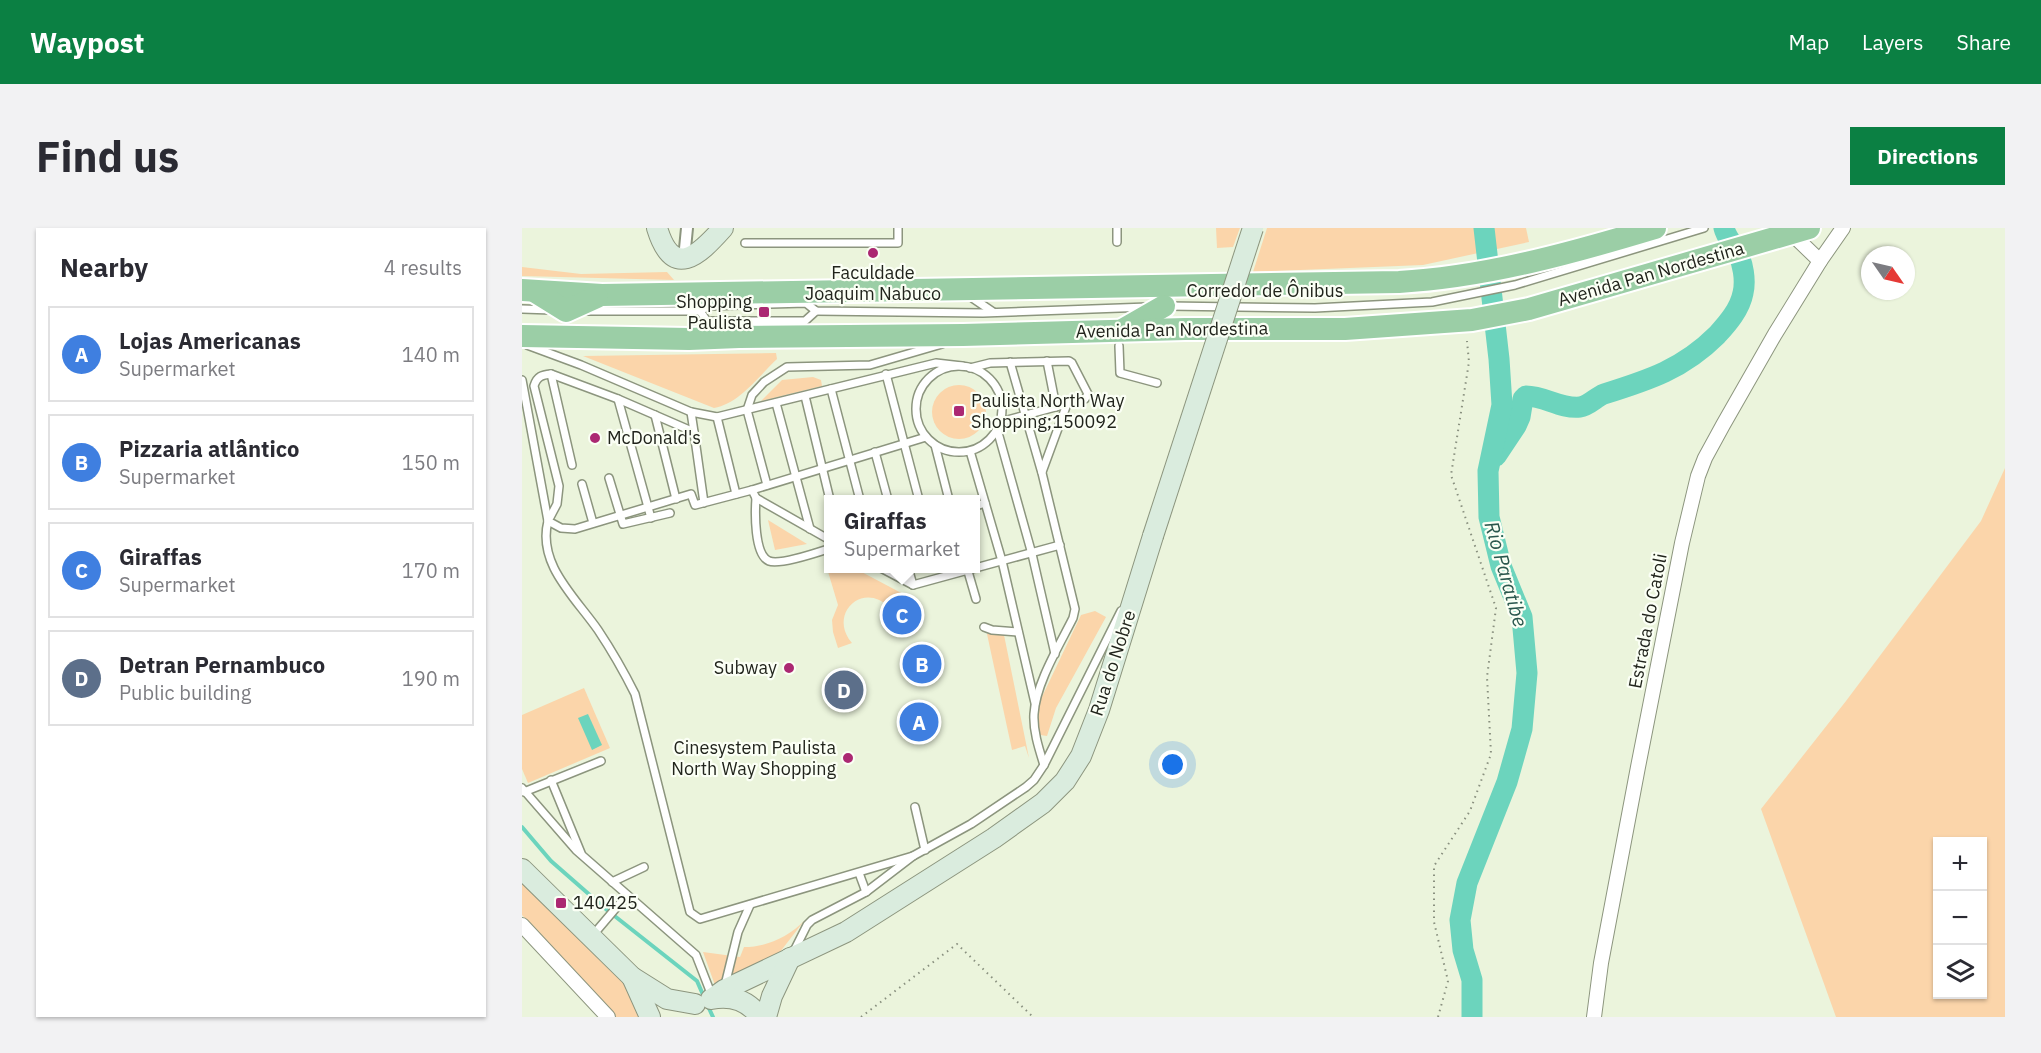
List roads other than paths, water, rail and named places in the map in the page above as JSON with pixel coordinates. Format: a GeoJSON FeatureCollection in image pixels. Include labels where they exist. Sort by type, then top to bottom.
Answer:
{"type":"FeatureCollection","features":[{"type":"Feature","properties":{"kind":"highway"},"geometry":{"type":"LineString","coordinates":[[526,297],[1327,284],[1426,280],[1465,285],[1525,272],[1597,245],[1655,228]]}},
{"type":"Feature","properties":{"kind":"highway","name":"Avenida Pan Nordestina"},"geometry":{"type":"LineString","coordinates":[[522,336],[689,339],[963,335],[1121,338],[1346,329],[1469,331],[1529,309],[1794,233]]}},
{"type":"Feature","properties":{"kind":"highway"},"geometry":{"type":"LineString","coordinates":[[526,297],[566,311],[602,295]]}},
{"type":"Feature","properties":{"kind":"highway"},"geometry":{"type":"LineString","coordinates":[[1121,338],[1164,306]]}},
{"type":"Feature","properties":{"kind":"main road"},"geometry":{"type":"LineString","coordinates":[[657,228],[668,253],[684,259],[693,256],[723,228]]}},
{"type":"Feature","properties":{"kind":"main road","name":"Rua do Nobre"},"geometry":{"type":"LineString","coordinates":[[674,1017],[846,932],[994,838],[1043,803],[1065,781],[1081,756],[1098,710],[1253,228]]}},
{"type":"Feature","properties":{"kind":"main road"},"geometry":{"type":"LineString","coordinates":[[522,869],[632,977],[667,999],[704,1003],[726,997],[738,999],[750,1005],[760,1017]]}},
{"type":"Feature","properties":{"kind":"main road"},"geometry":{"type":"LineString","coordinates":[[766,1017],[772,996],[790,958]]}},
{"type":"Feature","properties":{"kind":"main road"},"geometry":{"type":"LineString","coordinates":[[632,977],[650,1017]]}},
{"type":"Feature","properties":{"kind":"street"},"geometry":{"type":"LineString","coordinates":[[684,259],[687,228]]}},
{"type":"Feature","properties":{"kind":"street","name":"Estrada do Catoli"},"geometry":{"type":"LineString","coordinates":[[1594,1017],[1601,963],[1692,495],[1705,458],[1723,425],[1775,334],[1843,228]]}},
{"type":"Feature","properties":{"kind":"street"},"geometry":{"type":"LineString","coordinates":[[1794,233],[1820,261]]}},
{"type":"Feature","properties":{"kind":"street"},"geometry":{"type":"LineString","coordinates":[[522,925],[608,1017]]}},
{"type":"Feature","properties":{"kind":"lane"},"geometry":{"type":"LineString","coordinates":[[745,243],[898,243],[898,228]]}},
{"type":"Feature","properties":{"kind":"lane"},"geometry":{"type":"LineString","coordinates":[[1117,228],[1117,242]]}},
{"type":"Feature","properties":{"kind":"lane"},"geometry":{"type":"LineString","coordinates":[[1525,272],[1704,228]]}},
{"type":"Feature","properties":{"kind":"lane","name":"Corredor de Ônibus"},"geometry":{"type":"LineString","coordinates":[[566,311],[700,311],[709,306],[806,303],[816,311],[993,312],[1164,306],[1315,308],[1432,302],[1465,285]]}},
{"type":"Feature","properties":{"kind":"lane"},"geometry":{"type":"LineString","coordinates":[[958,289],[993,312]]}},
{"type":"Feature","properties":{"kind":"lane","name":"Corredor de Ônibus"},"geometry":{"type":"LineString","coordinates":[[700,311],[707,321],[805,321],[816,311]]}},
{"type":"Feature","properties":{"kind":"lane"},"geometry":{"type":"LineString","coordinates":[[767,485],[747,410],[752,395],[759,387],[787,367],[870,365],[944,344],[963,335]]}},
{"type":"Feature","properties":{"kind":"lane"},"geometry":{"type":"LineString","coordinates":[[1121,338],[1120,373],[1157,383]]}},
{"type":"Feature","properties":{"kind":"lane"},"geometry":{"type":"LineString","coordinates":[[522,344],[581,365],[691,412],[717,417],[936,363],[962,366],[988,377],[994,384],[1002,403],[998,426],[990,439],[970,451],[958,452],[935,445],[926,437],[917,412],[918,399],[923,387],[939,371],[962,366]]}},
{"type":"Feature","properties":{"kind":"lane"},"geometry":{"type":"LineString","coordinates":[[1047,361],[1056,407]]}},
{"type":"Feature","properties":{"kind":"lane"},"geometry":{"type":"LineString","coordinates":[[1010,362],[1027,415],[1075,609],[1035,703]]}},
{"type":"Feature","properties":{"kind":"lane"},"geometry":{"type":"LineString","coordinates":[[970,368],[990,363],[1071,362],[1082,380],[1088,394],[1086,398],[998,426]]}},
{"type":"Feature","properties":{"kind":"lane"},"geometry":{"type":"LineString","coordinates":[[548,521],[557,504],[559,486],[534,386],[538,377],[551,374],[618,399],[694,432]]}},
{"type":"Feature","properties":{"kind":"lane"},"geometry":{"type":"LineString","coordinates":[[551,374],[572,465]]}},
{"type":"Feature","properties":{"kind":"lane"},"geometry":{"type":"LineString","coordinates":[[886,374],[918,495]]}},
{"type":"Feature","properties":{"kind":"lane"},"geometry":{"type":"LineString","coordinates":[[522,380],[548,521],[545,542],[555,572],[599,632],[624,671],[635,694],[690,912],[693,916],[700,918],[750,905],[913,856],[971,824],[1026,787],[1044,765],[1142,571]]}},
{"type":"Feature","properties":{"kind":"lane"},"geometry":{"type":"LineString","coordinates":[[831,389],[859,495]]}},
{"type":"Feature","properties":{"kind":"lane"},"geometry":{"type":"LineString","coordinates":[[805,396],[829,495]]}},
{"type":"Feature","properties":{"kind":"lane"},"geometry":{"type":"LineString","coordinates":[[618,399],[651,518]]}},
{"type":"Feature","properties":{"kind":"lane"},"geometry":{"type":"LineString","coordinates":[[776,403],[810,530]]}},
{"type":"Feature","properties":{"kind":"lane"},"geometry":{"type":"LineString","coordinates":[[1042,473],[1067,404]]}},
{"type":"Feature","properties":{"kind":"lane"},"geometry":{"type":"LineString","coordinates":[[691,412],[704,503]]}},
{"type":"Feature","properties":{"kind":"lane"},"geometry":{"type":"LineString","coordinates":[[655,415],[676,499]]}},
{"type":"Feature","properties":{"kind":"lane"},"geometry":{"type":"LineString","coordinates":[[717,417],[736,494]]}},
{"type":"Feature","properties":{"kind":"lane"},"geometry":{"type":"LineString","coordinates":[[998,426],[1032,554],[1055,654]]}},
{"type":"Feature","properties":{"kind":"lane"},"geometry":{"type":"LineString","coordinates":[[548,521],[561,528],[575,529],[690,494],[695,505],[704,503],[926,437]]}},
{"type":"Feature","properties":{"kind":"lane"},"geometry":{"type":"LineString","coordinates":[[935,445],[948,495]]}},
{"type":"Feature","properties":{"kind":"lane"},"geometry":{"type":"LineString","coordinates":[[970,451],[1002,561],[1035,703],[1034,724],[1044,765]]}},
{"type":"Feature","properties":{"kind":"lane"},"geometry":{"type":"LineString","coordinates":[[875,452],[887,495]]}},
{"type":"Feature","properties":{"kind":"lane"},"geometry":{"type":"LineString","coordinates":[[609,478],[623,524],[670,513]]}},
{"type":"Feature","properties":{"kind":"lane"},"geometry":{"type":"LineString","coordinates":[[582,484],[593,524]]}},
{"type":"Feature","properties":{"kind":"lane"},"geometry":{"type":"LineString","coordinates":[[752,490],[756,498],[760,552],[765,559],[772,562],[784,561],[824,550]]}},
{"type":"Feature","properties":{"kind":"lane"},"geometry":{"type":"LineString","coordinates":[[756,498],[824,537]]}},
{"type":"Feature","properties":{"kind":"lane"},"geometry":{"type":"LineString","coordinates":[[980,504],[985,503]]}},
{"type":"Feature","properties":{"kind":"lane"},"geometry":{"type":"LineString","coordinates":[[980,567],[1060,545]]}},
{"type":"Feature","properties":{"kind":"lane"},"geometry":{"type":"LineString","coordinates":[[890,573],[913,585],[958,573]]}},
{"type":"Feature","properties":{"kind":"lane"},"geometry":{"type":"LineString","coordinates":[[909,573],[913,585]]}},
{"type":"Feature","properties":{"kind":"lane"},"geometry":{"type":"LineString","coordinates":[[938,573],[939,579]]}},
{"type":"Feature","properties":{"kind":"lane"},"geometry":{"type":"LineString","coordinates":[[968,573],[976,599]]}},
{"type":"Feature","properties":{"kind":"lane"},"geometry":{"type":"LineString","coordinates":[[984,627],[992,630],[1018,632]]}},
{"type":"Feature","properties":{"kind":"lane"},"geometry":{"type":"LineString","coordinates":[[601,761],[523,790],[582,855],[696,955],[704,1003]]}},
{"type":"Feature","properties":{"kind":"lane"},"geometry":{"type":"LineString","coordinates":[[551,780],[582,855]]}},
{"type":"Feature","properties":{"kind":"lane"},"geometry":{"type":"LineString","coordinates":[[915,807],[925,850]]}},
{"type":"Feature","properties":{"kind":"lane"},"geometry":{"type":"LineString","coordinates":[[790,958],[807,925],[812,920],[866,892],[913,856]]}},
{"type":"Feature","properties":{"kind":"lane"},"geometry":{"type":"LineString","coordinates":[[612,882],[644,867]]}},
{"type":"Feature","properties":{"kind":"lane"},"geometry":{"type":"LineString","coordinates":[[859,873],[866,892]]}},
{"type":"Feature","properties":{"kind":"lane"},"geometry":{"type":"LineString","coordinates":[[591,937],[627,895]]}},
{"type":"Feature","properties":{"kind":"lane"},"geometry":{"type":"LineString","coordinates":[[704,1003],[750,905]]}},
{"type":"Feature","properties":{"kind":"water"},"geometry":{"type":"Polygon","coordinates":[[[588,714],[602,745],[592,750],[578,718],[588,714]]]}},
{"type":"Feature","properties":{"kind":"waterway","name":"Rio Paratibe"},"geometry":{"type":"LineString","coordinates":[[1472,1017],[1472,980],[1463,950],[1460,920],[1467,883],[1507,782],[1522,729],[1527,673],[1522,617],[1501,566],[1489,517],[1488,471],[1502,405],[1484,228]]}},
{"type":"Feature","properties":{"kind":"waterway"},"geometry":{"type":"LineString","coordinates":[[1496,456],[1516,426],[1523,399],[1526,396],[1566,406],[1580,407],[1604,394],[1665,372],[1691,357],[1717,335],[1736,310],[1744,288],[1741,261],[1724,228]]}},
{"type":"Feature","properties":{"kind":"waterway"},"geometry":{"type":"LineString","coordinates":[[522,827],[551,861],[607,910],[697,981],[704,997]]}},
{"type":"Feature","properties":{"kind":"waterway"},"geometry":{"type":"LineString","coordinates":[[707,1004],[713,1017]]}},
{"type":"Feature","properties":{"kind":"place","name":"Faculdade Joaquim Nabuco"},"geometry":{"type":"Point","coordinates":[873,253]}},
{"type":"Feature","properties":{"kind":"place","name":"Shopping Paulista"},"geometry":{"type":"Point","coordinates":[764,312]}},
{"type":"Feature","properties":{"kind":"place","name":"Paulista North Way Shopping;150092"},"geometry":{"type":"Point","coordinates":[959,411]}},
{"type":"Feature","properties":{"kind":"place","name":"McDonald's"},"geometry":{"type":"Point","coordinates":[595,438]}},
{"type":"Feature","properties":{"kind":"place","name":"Giraffas"},"geometry":{"type":"Point","coordinates":[902,615]}},
{"type":"Feature","properties":{"kind":"place","name":"Pizzaria atlântico"},"geometry":{"type":"Point","coordinates":[922,664]}},
{"type":"Feature","properties":{"kind":"place","name":"Subway"},"geometry":{"type":"Point","coordinates":[789,668]}},
{"type":"Feature","properties":{"kind":"place","name":"Detran Pernambuco"},"geometry":{"type":"Point","coordinates":[844,690]}},
{"type":"Feature","properties":{"kind":"place","name":"Lojas Americanas"},"geometry":{"type":"Point","coordinates":[919,722]}},
{"type":"Feature","properties":{"kind":"place","name":"Cinesystem Paulista North Way Shopping"},"geometry":{"type":"Point","coordinates":[848,758]}},
{"type":"Feature","properties":{"kind":"place","name":"140425"},"geometry":{"type":"Point","coordinates":[561,903]}}]}
